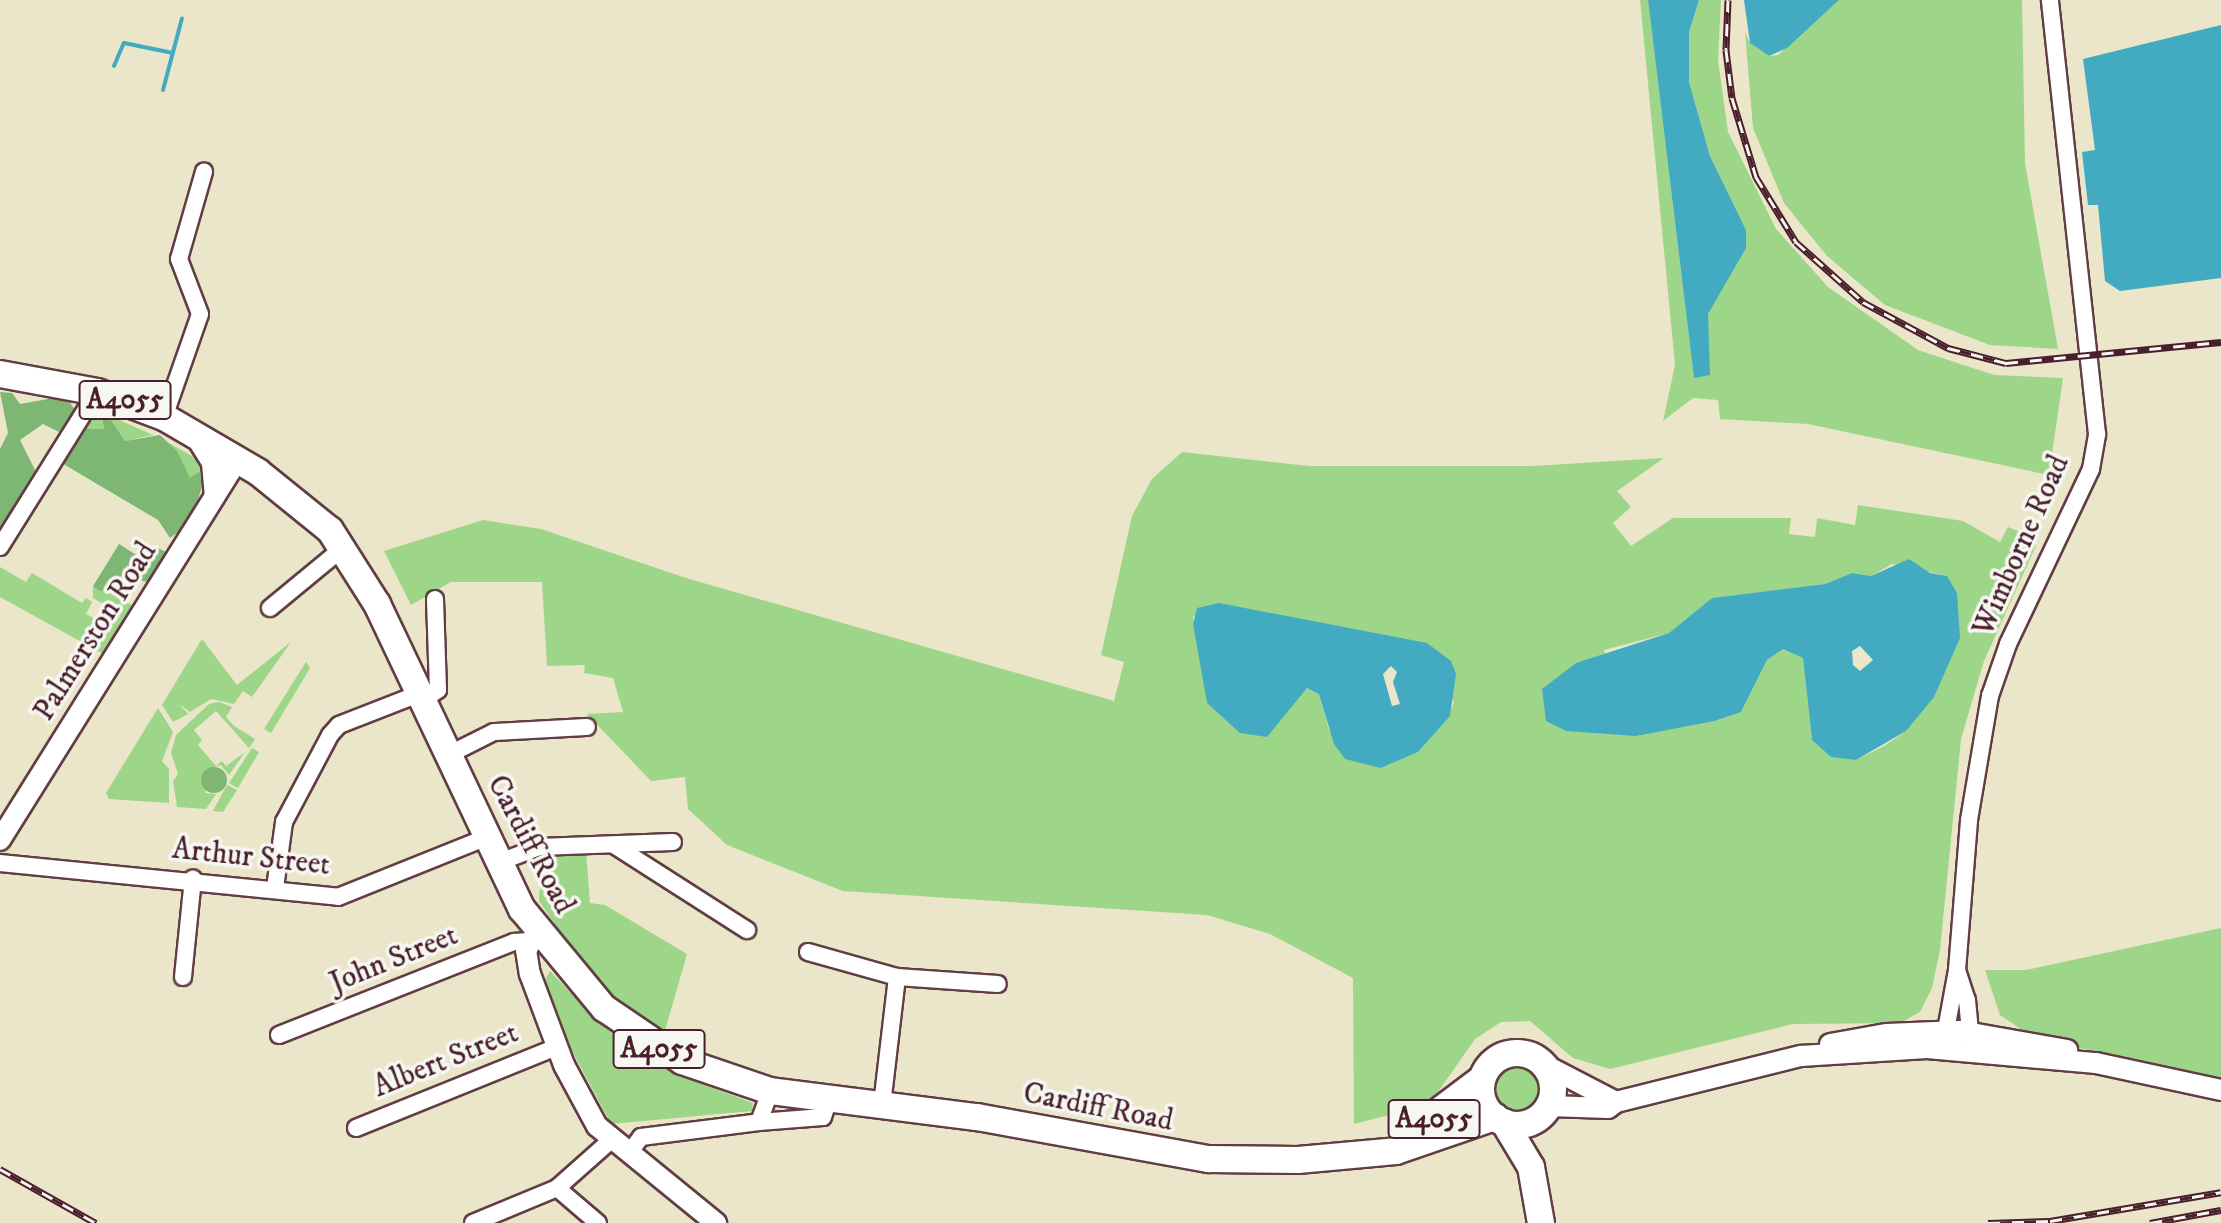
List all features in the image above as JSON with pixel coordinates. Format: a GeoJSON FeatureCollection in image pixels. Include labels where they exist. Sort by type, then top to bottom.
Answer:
{"type":"FeatureCollection","features":[{"type":"Feature","properties":{"kind":"main road","name":"Cardiff Road"},"geometry":{"type":"LineString","coordinates":[[0,374],[97,392],[164,417],[238,459],[289,495],[344,547],[422,697],[533,937],[632,1031],[705,1072],[770,1091],[977,1117],[1209,1159],[1298,1160],[1378,1150],[1396,1151],[1499,1120]]}},
{"type":"Feature","properties":{"kind":"main road"},"geometry":{"type":"LineString","coordinates":[[1511,1053],[1543,1064],[1553,1084],[1546,1110],[1524,1124],[1499,1120],[1483,1102],[1483,1078],[1491,1063],[1511,1053]]}},
{"type":"Feature","properties":{"kind":"main road","name":"Cardiff Road"},"geometry":{"type":"LineString","coordinates":[[1378,1150],[1430,1123],[1483,1078]]}},
{"type":"Feature","properties":{"kind":"main road","name":"A4055"},"geometry":{"type":"LineString","coordinates":[[1531,1167],[1546,1110]]}},
{"type":"Feature","properties":{"kind":"main road","name":"A4055"},"geometry":{"type":"LineString","coordinates":[[1499,1120],[1531,1167],[1541,1223]]}},
{"type":"Feature","properties":{"kind":"street","name":"Wimborne Road"},"geometry":{"type":"LineString","coordinates":[[1944,1040],[1957,970],[1968,833],[1992,688],[2091,469],[2097,434],[2050,0]]}},
{"type":"Feature","properties":{"kind":"street"},"geometry":{"type":"LineString","coordinates":[[164,417],[200,314],[199,300],[179,259],[204,172]]}},
{"type":"Feature","properties":{"kind":"street"},"geometry":{"type":"LineString","coordinates":[[0,547],[97,392]]}},
{"type":"Feature","properties":{"kind":"street"},"geometry":{"type":"LineString","coordinates":[[193,432],[212,463],[215,496]]}},
{"type":"Feature","properties":{"kind":"street","name":"Palmerston Road"},"geometry":{"type":"LineString","coordinates":[[0,840],[238,459]]}},
{"type":"Feature","properties":{"kind":"street"},"geometry":{"type":"LineString","coordinates":[[270,608],[344,547]]}},
{"type":"Feature","properties":{"kind":"street"},"geometry":{"type":"LineString","coordinates":[[275,888],[284,822],[330,735],[339,725],[438,690],[435,599]]}},
{"type":"Feature","properties":{"kind":"street"},"geometry":{"type":"LineString","coordinates":[[448,755],[494,732],[587,727]]}},
{"type":"Feature","properties":{"kind":"street","name":"Arthur Street"},"geometry":{"type":"LineString","coordinates":[[0,863],[193,879],[338,897],[485,838]]}},
{"type":"Feature","properties":{"kind":"street"},"geometry":{"type":"LineString","coordinates":[[497,863],[539,847],[673,842]]}},
{"type":"Feature","properties":{"kind":"street"},"geometry":{"type":"LineString","coordinates":[[613,845],[747,930]]}},
{"type":"Feature","properties":{"kind":"street"},"geometry":{"type":"LineString","coordinates":[[183,977],[193,879]]}},
{"type":"Feature","properties":{"kind":"street"},"geometry":{"type":"LineString","coordinates":[[533,937],[526,960],[556,1047],[581,1100],[611,1140],[716,1223]]}},
{"type":"Feature","properties":{"kind":"street","name":"John Street"},"geometry":{"type":"LineString","coordinates":[[279,1035],[533,937]]}},
{"type":"Feature","properties":{"kind":"street"},"geometry":{"type":"LineString","coordinates":[[808,952],[897,977],[998,984]]}},
{"type":"Feature","properties":{"kind":"street","name":"Wimborne Road"},"geometry":{"type":"LineString","coordinates":[[1957,970],[1967,1000],[1971,1042]]}},
{"type":"Feature","properties":{"kind":"street"},"geometry":{"type":"LineString","coordinates":[[882,1105],[897,977]]}},
{"type":"Feature","properties":{"kind":"street"},"geometry":{"type":"LineString","coordinates":[[1546,1110],[1608,1108],[1616,1102],[1801,1056],[1944,1040],[2096,1063],[2221,1090]]}},
{"type":"Feature","properties":{"kind":"street","name":"Albert Street"},"geometry":{"type":"LineString","coordinates":[[356,1128],[556,1047]]}},
{"type":"Feature","properties":{"kind":"street"},"geometry":{"type":"LineString","coordinates":[[1543,1064],[1616,1102]]}},
{"type":"Feature","properties":{"kind":"street"},"geometry":{"type":"LineString","coordinates":[[759,1122],[770,1091]]}},
{"type":"Feature","properties":{"kind":"street"},"geometry":{"type":"LineString","coordinates":[[629,1153],[641,1137],[823,1117],[829,1099]]}},
{"type":"Feature","properties":{"kind":"street"},"geometry":{"type":"LineString","coordinates":[[473,1223],[557,1188],[611,1140]]}},
{"type":"Feature","properties":{"kind":"street"},"geometry":{"type":"LineString","coordinates":[[557,1188],[598,1223]]}},
{"type":"Feature","properties":{"kind":"green space"},"geometry":{"type":"Polygon","coordinates":[[[1640,0],[1648,0],[1694,378],[1708,314],[1746,230],[1710,156],[1689,82],[1689,32],[1699,0],[1721,0],[1718,60],[1728,132],[1776,229],[1828,287],[1918,350],[1994,375],[2063,378],[2049,475],[1808,424],[1720,419],[1718,400],[1693,398],[1663,421],[1675,365],[1640,0]]]}},
{"type":"Feature","properties":{"kind":"green space"},"geometry":{"type":"Polygon","coordinates":[[[1839,0],[2022,0],[2025,163],[2058,349],[1990,345],[1885,305],[1827,256],[1784,203],[1753,128],[1745,32],[1750,43],[1769,56],[1778,55],[1839,0]]]}},
{"type":"Feature","properties":{"kind":"green space"},"geometry":{"type":"Polygon","coordinates":[[[0,392],[12,393],[20,404],[65,396],[76,411],[59,432],[43,424],[20,440],[36,472],[0,541],[0,449],[8,433],[0,392]]]}},
{"type":"Feature","properties":{"kind":"green space"},"geometry":{"type":"Polygon","coordinates":[[[97,410],[153,435],[125,441],[112,421],[102,419],[104,429],[86,429],[97,410]]]}},
{"type":"Feature","properties":{"kind":"green space"},"geometry":{"type":"Polygon","coordinates":[[[102,418],[112,421],[125,441],[160,435],[177,451],[190,478],[199,472],[205,479],[189,524],[170,538],[158,520],[60,462],[86,429],[104,429],[102,418]]]}},
{"type":"Feature","properties":{"kind":"green space"},"geometry":{"type":"Polygon","coordinates":[[[169,443],[199,460],[205,479],[190,478],[169,443]]]}},
{"type":"Feature","properties":{"kind":"green space"},"geometry":{"type":"Polygon","coordinates":[[[1182,452],[1309,466],[1533,466],[1664,458],[1617,491],[1631,507],[1613,523],[1631,546],[1673,518],[1791,518],[1789,534],[1815,537],[1817,518],[1855,525],[1858,505],[1963,521],[2000,542],[2008,527],[2027,535],[2036,546],[1984,661],[1961,739],[1940,950],[1932,988],[1920,1012],[1900,1023],[1793,1024],[1610,1069],[1573,1058],[1530,1021],[1501,1022],[1475,1039],[1438,1092],[1417,1108],[1354,1124],[1353,978],[1270,934],[1207,915],[843,891],[727,845],[688,809],[685,777],[651,781],[587,714],[623,712],[613,678],[584,673],[585,665],[547,666],[542,582],[451,582],[411,605],[384,551],[483,520],[541,529],[686,578],[1114,701],[1124,662],[1101,655],[1132,516],[1152,479],[1182,452]],[[1892,564],[1871,576],[1852,573],[1825,584],[1712,598],[1669,633],[1604,650],[1636,736],[1741,712],[1767,660],[1783,649],[1803,657],[1812,740],[1856,760],[1884,746],[1906,731],[1947,576],[1892,564]],[[1193,616],[1207,703],[1297,696],[1307,688],[1319,693],[1329,730],[1381,768],[1418,752],[1449,716],[1454,702],[1404,639],[1193,616]]]}},
{"type":"Feature","properties":{"kind":"green space"},"geometry":{"type":"Polygon","coordinates":[[[119,544],[141,558],[142,565],[146,553],[158,548],[166,552],[148,582],[131,579],[124,589],[100,591],[93,586],[119,544]]]}},
{"type":"Feature","properties":{"kind":"green space"},"geometry":{"type":"Polygon","coordinates":[[[0,567],[26,582],[32,573],[82,603],[86,598],[92,602],[86,614],[111,627],[119,613],[93,598],[93,586],[124,589],[119,597],[133,606],[105,655],[0,597],[0,567]]]}},
{"type":"Feature","properties":{"kind":"green space"},"geometry":{"type":"Polygon","coordinates":[[[202,639],[237,685],[291,642],[252,697],[243,691],[234,704],[211,699],[190,712],[179,704],[188,714],[173,722],[162,705],[202,639]]]}},
{"type":"Feature","properties":{"kind":"green space"},"geometry":{"type":"Polygon","coordinates":[[[306,662],[310,668],[271,733],[264,729],[306,662]]]}},
{"type":"Feature","properties":{"kind":"green space"},"geometry":{"type":"Polygon","coordinates":[[[219,702],[232,707],[226,717],[234,726],[255,739],[249,748],[216,711],[194,730],[202,740],[198,745],[216,766],[222,761],[226,766],[245,752],[229,775],[221,765],[209,769],[205,793],[216,794],[206,809],[177,807],[173,781],[178,774],[171,753],[176,735],[209,704],[219,702]]]}},
{"type":"Feature","properties":{"kind":"green space"},"geometry":{"type":"Polygon","coordinates":[[[158,708],[173,732],[162,761],[169,769],[169,803],[109,799],[106,793],[158,708]]]}},
{"type":"Feature","properties":{"kind":"green space"},"geometry":{"type":"Polygon","coordinates":[[[252,748],[259,752],[238,788],[229,783],[252,748]]]}},
{"type":"Feature","properties":{"kind":"green space"},"geometry":{"type":"Polygon","coordinates":[[[214,767],[223,771],[227,780],[223,789],[214,793],[205,789],[201,780],[205,771],[214,767]]]}},
{"type":"Feature","properties":{"kind":"green space"},"geometry":{"type":"Polygon","coordinates":[[[227,785],[237,790],[223,812],[213,811],[227,785]]]}},
{"type":"Feature","properties":{"kind":"green space"},"geometry":{"type":"Polygon","coordinates":[[[586,851],[590,903],[605,905],[687,954],[664,1034],[622,1005],[587,970],[539,901],[540,880],[560,854],[586,851]]]}},
{"type":"Feature","properties":{"kind":"green space"},"geometry":{"type":"Polygon","coordinates":[[[2221,928],[2221,1079],[2034,1038],[2000,1015],[1985,970],[2026,970],[2221,928]]]}},
{"type":"Feature","properties":{"kind":"green space"},"geometry":{"type":"Polygon","coordinates":[[[550,971],[584,1007],[638,1050],[686,1078],[753,1103],[752,1111],[611,1124],[570,1047],[545,980],[550,971]]]}},
{"type":"Feature","properties":{"kind":"green space"},"geometry":{"type":"Polygon","coordinates":[[[1516,1062],[1534,1070],[1542,1088],[1534,1106],[1516,1114],[1498,1106],[1490,1088],[1498,1070],[1516,1062]]]}},
{"type":"Feature","properties":{"kind":"water"},"geometry":{"type":"Polygon","coordinates":[[[1648,0],[1699,0],[1689,32],[1689,82],[1710,156],[1746,230],[1746,248],[1708,314],[1710,375],[1694,378],[1648,0]]]}},
{"type":"Feature","properties":{"kind":"water"},"geometry":{"type":"Polygon","coordinates":[[[1744,0],[1839,0],[1787,48],[1769,56],[1750,43],[1744,0]]]}},
{"type":"Feature","properties":{"kind":"water"},"geometry":{"type":"Polygon","coordinates":[[[2221,25],[2221,278],[2120,291],[2105,281],[2098,205],[2088,205],[2082,152],[2095,150],[2083,59],[2221,25]]]}},
{"type":"Feature","properties":{"kind":"water"},"geometry":{"type":"Polygon","coordinates":[[[1909,559],[1930,573],[1947,576],[1957,593],[1960,638],[1934,697],[1906,731],[1856,760],[1831,757],[1812,740],[1803,658],[1783,649],[1767,660],[1741,712],[1714,721],[1636,736],[1566,731],[1546,721],[1542,689],[1576,663],[1669,633],[1712,598],[1825,584],[1852,573],[1871,576],[1909,559]],[[1860,646],[1852,651],[1853,665],[1860,671],[1873,660],[1860,646]]]}},
{"type":"Feature","properties":{"kind":"water"},"geometry":{"type":"Polygon","coordinates":[[[1219,603],[1427,643],[1451,661],[1456,674],[1450,716],[1418,752],[1381,768],[1345,759],[1334,744],[1319,694],[1307,688],[1267,737],[1240,733],[1207,703],[1193,624],[1197,608],[1219,603]],[[1391,666],[1383,674],[1392,706],[1400,704],[1393,682],[1397,672],[1391,666]]]}},
{"type":"Feature","properties":{"kind":"waterway"},"geometry":{"type":"LineString","coordinates":[[163,90],[182,18]]}},
{"type":"Feature","properties":{"kind":"waterway"},"geometry":{"type":"LineString","coordinates":[[114,66],[124,43],[173,53]]}},
{"type":"Feature","properties":{"kind":"railway"},"geometry":{"type":"LineString","coordinates":[[1728,0],[1726,50],[1732,98],[1756,177],[1796,242],[1863,302],[1948,348],[2006,363],[2221,342]]}},
{"type":"Feature","properties":{"kind":"railway"},"geometry":{"type":"LineString","coordinates":[[0,1169],[96,1223]]}},
{"type":"Feature","properties":{"kind":"railway"},"geometry":{"type":"LineString","coordinates":[[1988,1223],[2050,1221],[2221,1192]]}},
{"type":"Feature","properties":{"kind":"railway"},"geometry":{"type":"LineString","coordinates":[[2150,1223],[2221,1210]]}}]}
